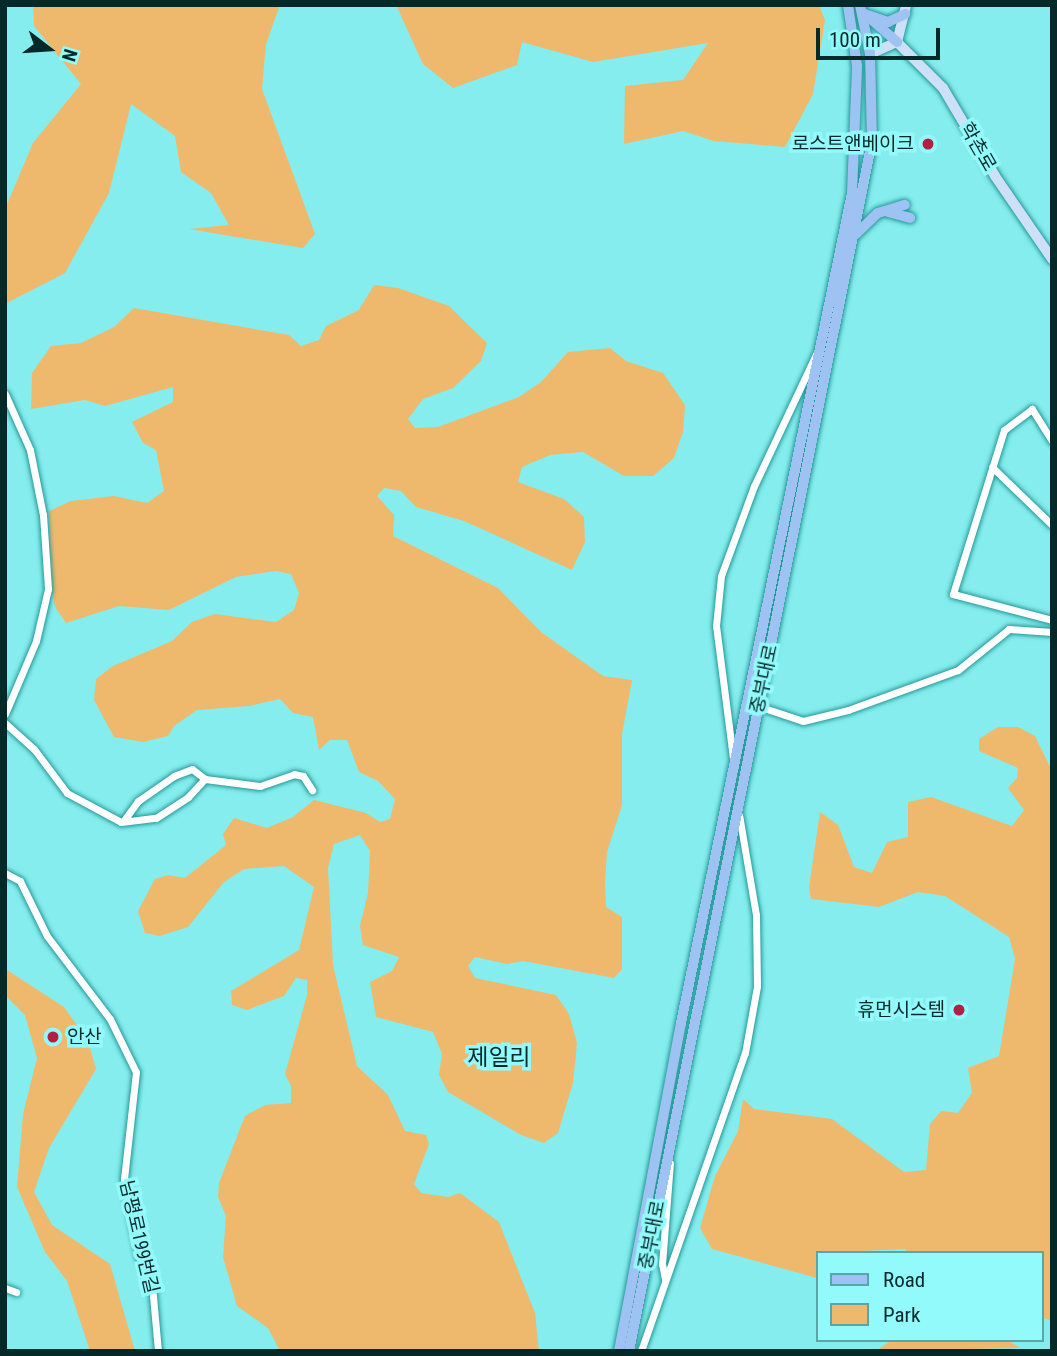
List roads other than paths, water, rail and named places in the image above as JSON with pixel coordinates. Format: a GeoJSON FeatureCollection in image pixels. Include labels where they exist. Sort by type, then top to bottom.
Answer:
{"type":"FeatureCollection","features":[{"type":"Feature","properties":{"kind":"main road","name":"중부대로"},"geometry":{"type":"LineString","coordinates":[[619,1351],[852,193],[857,66],[848,5]]}},
{"type":"Feature","properties":{"kind":"main road"},"geometry":{"type":"LineString","coordinates":[[864,12],[888,22],[905,9]]}},
{"type":"Feature","properties":{"kind":"main road","name":"중부대로"},"geometry":{"type":"LineString","coordinates":[[629,1351],[872,141],[870,54],[864,12]]}},
{"type":"Feature","properties":{"kind":"main road"},"geometry":{"type":"LineString","coordinates":[[864,12],[897,42]]}},
{"type":"Feature","properties":{"kind":"main road"},"geometry":{"type":"LineString","coordinates":[[854,236],[878,213],[905,205]]}},
{"type":"Feature","properties":{"kind":"main road"},"geometry":{"type":"LineString","coordinates":[[878,213],[910,218]]}},
{"type":"Feature","properties":{"kind":"street"},"geometry":{"type":"LineString","coordinates":[[870,54],[897,42],[905,9]]}},
{"type":"Feature","properties":{"kind":"street","name":"학촌로"},"geometry":{"type":"LineString","coordinates":[[897,42],[943,88],[995,177],[1052,259]]}},
{"type":"Feature","properties":{"kind":"street"},"geometry":{"type":"LineString","coordinates":[[735,771],[716,626],[721,576],[754,486],[820,347]]}},
{"type":"Feature","properties":{"kind":"street"},"geometry":{"type":"LineString","coordinates":[[5,394],[30,450],[43,515],[48,589],[36,641],[5,714]]}},
{"type":"Feature","properties":{"kind":"street"},"geometry":{"type":"LineString","coordinates":[[1052,440],[1032,409],[1004,429],[953,594],[1052,620]]}},
{"type":"Feature","properties":{"kind":"street"},"geometry":{"type":"LineString","coordinates":[[992,467],[1052,525]]}},
{"type":"Feature","properties":{"kind":"street"},"geometry":{"type":"LineString","coordinates":[[1032,629],[1034,616]]}},
{"type":"Feature","properties":{"kind":"street"},"geometry":{"type":"LineString","coordinates":[[758,706],[803,720],[848,710],[958,670],[1009,629],[1052,632]]}},
{"type":"Feature","properties":{"kind":"street"},"geometry":{"type":"LineString","coordinates":[[5,723],[34,749],[67,793],[104,816],[138,824],[156,818],[197,790],[205,779]]}},
{"type":"Feature","properties":{"kind":"street"},"geometry":{"type":"LineString","coordinates":[[124,820],[138,801],[174,776],[192,769],[205,779],[260,786],[294,774],[303,776],[312,790]]}},
{"type":"Feature","properties":{"kind":"street"},"geometry":{"type":"LineString","coordinates":[[641,1351],[732,1099],[757,986],[756,915],[737,808]]}},
{"type":"Feature","properties":{"kind":"street","name":"남평로199번길"},"geometry":{"type":"LineString","coordinates":[[5,873],[20,881],[47,936],[110,1019],[136,1072],[124,1179],[139,1256],[152,1285],[158,1351]]}},
{"type":"Feature","properties":{"kind":"street"},"geometry":{"type":"LineString","coordinates":[[665,1280],[662,1264],[669,1151]]}},
{"type":"Feature","properties":{"kind":"street"},"geometry":{"type":"LineString","coordinates":[[5,1288],[16,1292]]}},
{"type":"Feature","properties":{"kind":"place","name":"로스트앤베이크"},"geometry":{"type":"Point","coordinates":[928,144]}},
{"type":"Feature","properties":{"kind":"place","name":"휴먼시스템"},"geometry":{"type":"Point","coordinates":[959,1010]}},
{"type":"Feature","properties":{"kind":"place","name":"안산"},"geometry":{"type":"Point","coordinates":[53,1037]}},
{"type":"Feature","properties":{"kind":"district","name":"제일리"},"geometry":{"type":"Point","coordinates":[499,1058]}}]}
